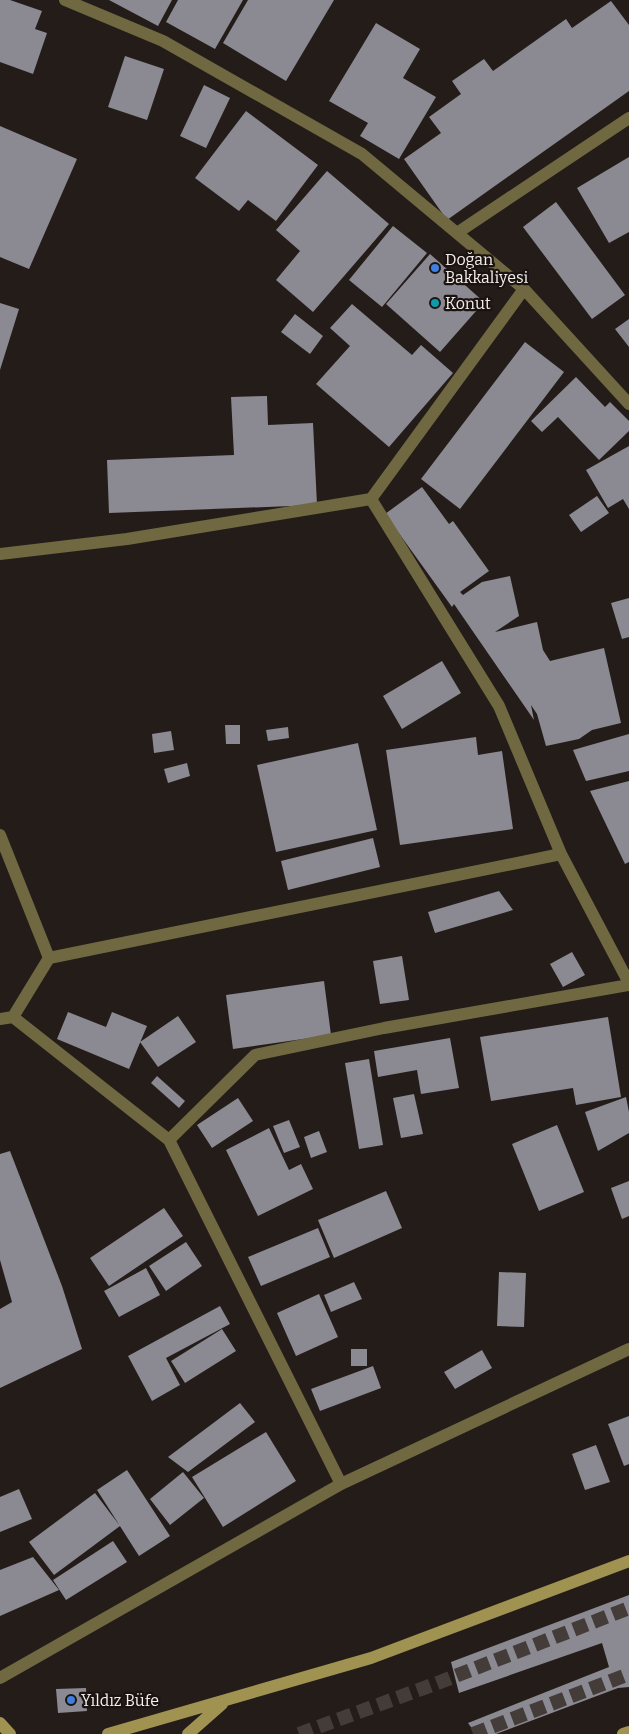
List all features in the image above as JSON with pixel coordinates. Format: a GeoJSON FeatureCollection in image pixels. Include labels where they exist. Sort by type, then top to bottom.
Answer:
{"type":"FeatureCollection","features":[{"type":"Feature","properties":{"kind":"main road"},"geometry":{"type":"LineString","coordinates":[[108,1734],[372,1658],[629,1562]]}},
{"type":"Feature","properties":{"kind":"main road"},"geometry":{"type":"LineString","coordinates":[[188,1734],[226,1700]]}},
{"type":"Feature","properties":{"kind":"main road"},"geometry":{"type":"LineString","coordinates":[[0,1723],[10,1734]]}},
{"type":"Feature","properties":{"kind":"main road"},"geometry":{"type":"LineString","coordinates":[[624,1734],[629,1732]]}},
{"type":"Feature","properties":{"kind":"street"},"geometry":{"type":"LineString","coordinates":[[65,0],[163,41],[362,154],[524,289],[629,404]]}},
{"type":"Feature","properties":{"kind":"street"},"geometry":{"type":"LineString","coordinates":[[457,233],[629,118]]}},
{"type":"Feature","properties":{"kind":"street"},"geometry":{"type":"LineString","coordinates":[[0,554],[127,538],[371,498],[524,289]]}},
{"type":"Feature","properties":{"kind":"street"},"geometry":{"type":"LineString","coordinates":[[169,1140],[255,1054],[384,1028],[629,984],[561,854],[499,706],[371,498]]}},
{"type":"Feature","properties":{"kind":"street"},"geometry":{"type":"LineString","coordinates":[[0,836],[49,958]]}},
{"type":"Feature","properties":{"kind":"street"},"geometry":{"type":"LineString","coordinates":[[13,1017],[49,958],[561,854]]}},
{"type":"Feature","properties":{"kind":"street"},"geometry":{"type":"LineString","coordinates":[[0,1019],[13,1017],[169,1140],[341,1484]]}},
{"type":"Feature","properties":{"kind":"street"},"geometry":{"type":"LineString","coordinates":[[0,1678],[341,1484],[629,1349]]}},
{"type":"Feature","properties":{"kind":"building"},"geometry":{"type":"Polygon","coordinates":[[[0,0],[10,0],[42,11],[35,29],[47,33],[33,74],[0,62],[0,0]]]}},
{"type":"Feature","properties":{"kind":"building"},"geometry":{"type":"Polygon","coordinates":[[[109,0],[172,0],[158,26],[109,0]]]}},
{"type":"Feature","properties":{"kind":"building"},"geometry":{"type":"Polygon","coordinates":[[[178,0],[243,0],[215,49],[166,22],[178,0]]]}},
{"type":"Feature","properties":{"kind":"building"},"geometry":{"type":"Polygon","coordinates":[[[248,0],[334,0],[286,81],[223,43],[248,0]]]}},
{"type":"Feature","properties":{"kind":"building"},"geometry":{"type":"Polygon","coordinates":[[[611,1],[629,25],[629,91],[447,220],[404,159],[441,133],[429,117],[461,94],[452,81],[484,59],[493,71],[566,19],[572,28],[611,1]]]}},
{"type":"Feature","properties":{"kind":"building"},"geometry":{"type":"Polygon","coordinates":[[[376,23],[420,49],[403,78],[436,97],[399,159],[360,136],[368,123],[329,101],[376,23]]]}},
{"type":"Feature","properties":{"kind":"building"},"geometry":{"type":"Polygon","coordinates":[[[125,56],[164,69],[147,120],[108,107],[125,56]]]}},
{"type":"Feature","properties":{"kind":"building"},"geometry":{"type":"Polygon","coordinates":[[[204,85],[230,98],[206,148],[180,136],[204,85]]]}},
{"type":"Feature","properties":{"kind":"building"},"geometry":{"type":"Polygon","coordinates":[[[246,111],[318,165],[276,221],[248,200],[239,211],[195,178],[246,111]]]}},
{"type":"Feature","properties":{"kind":"building"},"geometry":{"type":"Polygon","coordinates":[[[0,126],[77,159],[29,269],[0,257],[0,126]]]}},
{"type":"Feature","properties":{"kind":"building"},"geometry":{"type":"Polygon","coordinates":[[[629,157],[629,232],[609,243],[577,188],[629,157]]]}},
{"type":"Feature","properties":{"kind":"building"},"geometry":{"type":"Polygon","coordinates":[[[327,171],[389,224],[313,312],[276,280],[300,251],[276,230],[327,171]]]}},
{"type":"Feature","properties":{"kind":"building"},"geometry":{"type":"Polygon","coordinates":[[[556,202],[625,295],[592,319],[523,227],[556,202]]]}},
{"type":"Feature","properties":{"kind":"building"},"geometry":{"type":"Polygon","coordinates":[[[393,226],[427,253],[382,307],[349,280],[393,226]]]}},
{"type":"Feature","properties":{"kind":"building","name":"Konut"},"geometry":{"type":"Polygon","coordinates":[[[430,254],[484,302],[440,352],[386,304],[430,254]]]}},
{"type":"Feature","properties":{"kind":"building"},"geometry":{"type":"Polygon","coordinates":[[[0,303],[19,309],[0,370],[0,303]]]}},
{"type":"Feature","properties":{"kind":"building"},"geometry":{"type":"Polygon","coordinates":[[[352,304],[412,355],[421,345],[453,373],[389,447],[316,384],[350,346],[330,328],[352,304]]]}},
{"type":"Feature","properties":{"kind":"building"},"geometry":{"type":"Polygon","coordinates":[[[295,314],[323,336],[310,354],[281,332],[295,314]]]}},
{"type":"Feature","properties":{"kind":"building"},"geometry":{"type":"Polygon","coordinates":[[[629,319],[629,347],[615,329],[629,319]]]}},
{"type":"Feature","properties":{"kind":"building"},"geometry":{"type":"Polygon","coordinates":[[[525,342],[564,372],[460,509],[421,479],[525,342]]]}},
{"type":"Feature","properties":{"kind":"building"},"geometry":{"type":"Polygon","coordinates":[[[576,377],[605,407],[610,402],[629,421],[629,431],[599,460],[558,417],[542,432],[531,421],[576,377]]]}},
{"type":"Feature","properties":{"kind":"building"},"geometry":{"type":"Polygon","coordinates":[[[267,396],[268,425],[313,423],[317,505],[109,513],[107,460],[234,455],[231,397],[267,396]]]}},
{"type":"Feature","properties":{"kind":"building"},"geometry":{"type":"Polygon","coordinates":[[[629,446],[629,509],[623,499],[608,508],[586,470],[629,446]]]}},
{"type":"Feature","properties":{"kind":"building"},"geometry":{"type":"Polygon","coordinates":[[[422,487],[449,524],[453,521],[489,571],[460,592],[463,595],[482,582],[510,576],[519,616],[495,632],[537,622],[543,650],[550,661],[604,648],[621,723],[592,730],[579,739],[546,746],[537,714],[531,705],[534,720],[454,604],[452,607],[385,514],[422,487]]]}},
{"type":"Feature","properties":{"kind":"building"},"geometry":{"type":"Polygon","coordinates":[[[597,496],[609,513],[581,532],[569,515],[597,496]]]}},
{"type":"Feature","properties":{"kind":"building"},"geometry":{"type":"Polygon","coordinates":[[[629,598],[629,637],[622,639],[611,603],[629,598]]]}},
{"type":"Feature","properties":{"kind":"building"},"geometry":{"type":"Polygon","coordinates":[[[442,661],[461,693],[402,729],[383,696],[442,661]]]}},
{"type":"Feature","properties":{"kind":"building"},"geometry":{"type":"Polygon","coordinates":[[[225,725],[240,725],[240,744],[226,744],[225,725]]]}},
{"type":"Feature","properties":{"kind":"building"},"geometry":{"type":"Polygon","coordinates":[[[288,727],[289,738],[268,741],[266,730],[288,727]]]}},
{"type":"Feature","properties":{"kind":"building"},"geometry":{"type":"Polygon","coordinates":[[[171,731],[174,750],[154,753],[152,734],[171,731]]]}},
{"type":"Feature","properties":{"kind":"building"},"geometry":{"type":"Polygon","coordinates":[[[629,734],[629,771],[586,781],[573,750],[629,734]]]}},
{"type":"Feature","properties":{"kind":"building"},"geometry":{"type":"Polygon","coordinates":[[[476,737],[478,755],[502,751],[513,829],[400,845],[386,750],[476,737]]]}},
{"type":"Feature","properties":{"kind":"building"},"geometry":{"type":"Polygon","coordinates":[[[358,743],[377,830],[276,852],[257,765],[358,743]]]}},
{"type":"Feature","properties":{"kind":"building"},"geometry":{"type":"Polygon","coordinates":[[[187,763],[190,776],[168,783],[164,769],[187,763]]]}},
{"type":"Feature","properties":{"kind":"building"},"geometry":{"type":"Polygon","coordinates":[[[629,781],[629,862],[625,864],[590,791],[629,781]]]}},
{"type":"Feature","properties":{"kind":"building"},"geometry":{"type":"Polygon","coordinates":[[[373,838],[380,867],[288,890],[281,861],[373,838]]]}},
{"type":"Feature","properties":{"kind":"building"},"geometry":{"type":"Polygon","coordinates":[[[499,891],[513,910],[435,933],[428,912],[499,891]]]}},
{"type":"Feature","properties":{"kind":"building"},"geometry":{"type":"Polygon","coordinates":[[[572,952],[585,975],[563,987],[550,964],[572,952]]]}},
{"type":"Feature","properties":{"kind":"building"},"geometry":{"type":"Polygon","coordinates":[[[402,956],[409,1000],[380,1004],[373,961],[402,956]]]}},
{"type":"Feature","properties":{"kind":"building"},"geometry":{"type":"Polygon","coordinates":[[[324,981],[331,1035],[233,1049],[226,995],[324,981]]]}},
{"type":"Feature","properties":{"kind":"building"},"geometry":{"type":"Polygon","coordinates":[[[68,1012],[106,1027],[112,1012],[147,1026],[129,1069],[57,1039],[68,1012]]]}},
{"type":"Feature","properties":{"kind":"building"},"geometry":{"type":"Polygon","coordinates":[[[178,1016],[196,1042],[158,1067],[140,1042],[178,1016]]]}},
{"type":"Feature","properties":{"kind":"building"},"geometry":{"type":"Polygon","coordinates":[[[608,1017],[621,1097],[576,1105],[573,1088],[491,1101],[480,1037],[608,1017]]]}},
{"type":"Feature","properties":{"kind":"building"},"geometry":{"type":"Polygon","coordinates":[[[450,1038],[459,1088],[421,1094],[417,1070],[378,1077],[374,1051],[450,1038]]]}},
{"type":"Feature","properties":{"kind":"building"},"geometry":{"type":"Polygon","coordinates":[[[369,1059],[383,1145],[359,1149],[345,1063],[369,1059]]]}},
{"type":"Feature","properties":{"kind":"building"},"geometry":{"type":"Polygon","coordinates":[[[157,1076],[185,1101],[179,1108],[151,1083],[157,1076]]]}},
{"type":"Feature","properties":{"kind":"building"},"geometry":{"type":"Polygon","coordinates":[[[414,1094],[423,1134],[401,1138],[393,1098],[414,1094]]]}},
{"type":"Feature","properties":{"kind":"building"},"geometry":{"type":"Polygon","coordinates":[[[626,1097],[629,1112],[629,1133],[598,1151],[585,1112],[626,1097]]]}},
{"type":"Feature","properties":{"kind":"building"},"geometry":{"type":"Polygon","coordinates":[[[238,1098],[253,1121],[212,1148],[197,1125],[238,1098]]]}},
{"type":"Feature","properties":{"kind":"building"},"geometry":{"type":"Polygon","coordinates":[[[289,1120],[300,1147],[284,1153],[273,1126],[289,1120]]]}},
{"type":"Feature","properties":{"kind":"building"},"geometry":{"type":"Polygon","coordinates":[[[557,1125],[584,1192],[539,1211],[512,1144],[557,1125]]]}},
{"type":"Feature","properties":{"kind":"building"},"geometry":{"type":"Polygon","coordinates":[[[269,1128],[289,1170],[301,1164],[313,1189],[258,1216],[226,1150],[269,1128]]]}},
{"type":"Feature","properties":{"kind":"building"},"geometry":{"type":"Polygon","coordinates":[[[319,1131],[327,1152],[311,1158],[304,1137],[319,1131]]]}},
{"type":"Feature","properties":{"kind":"building"},"geometry":{"type":"Polygon","coordinates":[[[10,1151],[62,1286],[82,1349],[0,1388],[0,1309],[12,1302],[0,1260],[0,1154],[10,1151]]]}},
{"type":"Feature","properties":{"kind":"building"},"geometry":{"type":"Polygon","coordinates":[[[629,1181],[629,1216],[622,1219],[611,1188],[629,1181]]]}},
{"type":"Feature","properties":{"kind":"building"},"geometry":{"type":"Polygon","coordinates":[[[386,1191],[402,1228],[334,1258],[318,1220],[386,1191]]]}},
{"type":"Feature","properties":{"kind":"building"},"geometry":{"type":"Polygon","coordinates":[[[164,1208],[183,1236],[109,1286],[90,1258],[164,1208]]]}},
{"type":"Feature","properties":{"kind":"building"},"geometry":{"type":"Polygon","coordinates":[[[318,1228],[330,1257],[261,1286],[248,1257],[318,1228]]]}},
{"type":"Feature","properties":{"kind":"building"},"geometry":{"type":"Polygon","coordinates":[[[186,1242],[202,1266],[166,1291],[149,1266],[186,1242]]]}},
{"type":"Feature","properties":{"kind":"building"},"geometry":{"type":"Polygon","coordinates":[[[146,1268],[160,1295],[119,1317],[104,1291],[146,1268]]]}},
{"type":"Feature","properties":{"kind":"building"},"geometry":{"type":"Polygon","coordinates":[[[499,1272],[526,1273],[524,1327],[497,1326],[499,1272]]]}},
{"type":"Feature","properties":{"kind":"building"},"geometry":{"type":"Polygon","coordinates":[[[354,1282],[362,1299],[331,1312],[324,1295],[354,1282]]]}},
{"type":"Feature","properties":{"kind":"building"},"geometry":{"type":"Polygon","coordinates":[[[319,1294],[338,1337],[296,1356],[277,1313],[319,1294]]]}},
{"type":"Feature","properties":{"kind":"building"},"geometry":{"type":"Polygon","coordinates":[[[220,1306],[230,1324],[166,1358],[180,1385],[152,1401],[128,1356],[220,1306]]]}},
{"type":"Feature","properties":{"kind":"building"},"geometry":{"type":"Polygon","coordinates":[[[222,1329],[236,1351],[185,1383],[171,1361],[222,1329]]]}},
{"type":"Feature","properties":{"kind":"building"},"geometry":{"type":"Polygon","coordinates":[[[351,1349],[367,1349],[367,1366],[351,1366],[351,1349]]]}},
{"type":"Feature","properties":{"kind":"building"},"geometry":{"type":"Polygon","coordinates":[[[482,1350],[492,1368],[455,1389],[444,1372],[482,1350]]]}},
{"type":"Feature","properties":{"kind":"building"},"geometry":{"type":"Polygon","coordinates":[[[373,1366],[381,1388],[320,1411],[311,1389],[373,1366]]]}},
{"type":"Feature","properties":{"kind":"building"},"geometry":{"type":"Polygon","coordinates":[[[240,1403],[255,1422],[188,1472],[168,1457],[240,1403]]]}},
{"type":"Feature","properties":{"kind":"building"},"geometry":{"type":"Polygon","coordinates":[[[629,1416],[629,1464],[624,1466],[608,1424],[629,1416]]]}},
{"type":"Feature","properties":{"kind":"building"},"geometry":{"type":"Polygon","coordinates":[[[266,1432],[296,1481],[223,1527],[192,1477],[266,1432]]]}},
{"type":"Feature","properties":{"kind":"building"},"geometry":{"type":"Polygon","coordinates":[[[596,1445],[610,1482],[585,1490],[572,1454],[596,1445]]]}},
{"type":"Feature","properties":{"kind":"building"},"geometry":{"type":"Polygon","coordinates":[[[127,1470],[170,1536],[139,1556],[97,1490],[127,1470]]]}},
{"type":"Feature","properties":{"kind":"building"},"geometry":{"type":"Polygon","coordinates":[[[183,1472],[204,1498],[170,1525],[150,1499],[183,1472]]]}},
{"type":"Feature","properties":{"kind":"building"},"geometry":{"type":"Polygon","coordinates":[[[19,1489],[32,1519],[0,1532],[0,1497],[19,1489]]]}},
{"type":"Feature","properties":{"kind":"building"},"geometry":{"type":"Polygon","coordinates":[[[95,1493],[120,1526],[54,1575],[29,1542],[95,1493]]]}},
{"type":"Feature","properties":{"kind":"building"},"geometry":{"type":"Polygon","coordinates":[[[113,1541],[127,1562],[66,1600],[53,1580],[113,1541]]]}},
{"type":"Feature","properties":{"kind":"building"},"geometry":{"type":"Polygon","coordinates":[[[33,1557],[59,1590],[0,1616],[0,1570],[33,1557]]]}},
{"type":"Feature","properties":{"kind":"building"},"geometry":{"type":"Polygon","coordinates":[[[629,1595],[629,1687],[618,1688],[496,1734],[476,1734],[468,1723],[609,1667],[602,1643],[459,1693],[451,1662],[629,1595]]]}},
{"type":"Feature","properties":{"kind":"building"},"geometry":{"type":"Polygon","coordinates":[[[86,1688],[87,1711],[58,1713],[56,1689],[86,1688]]]}},
{"type":"Feature","properties":{"kind":"tunnel"},"geometry":{"type":"LineString","coordinates":[[299,1734],[435,1684],[629,1608]]}},
{"type":"Feature","properties":{"kind":"tunnel"},"geometry":{"type":"LineString","coordinates":[[473,1734],[629,1674]]}},
{"type":"Feature","properties":{"kind":"place","name":"Doğan Bakkaliyesi"},"geometry":{"type":"Point","coordinates":[435,268]}},
{"type":"Feature","properties":{"kind":"place","name":"Konut"},"geometry":{"type":"Point","coordinates":[435,303]}},
{"type":"Feature","properties":{"kind":"place","name":"Yıldız Büfe"},"geometry":{"type":"Point","coordinates":[71,1700]}}]}
